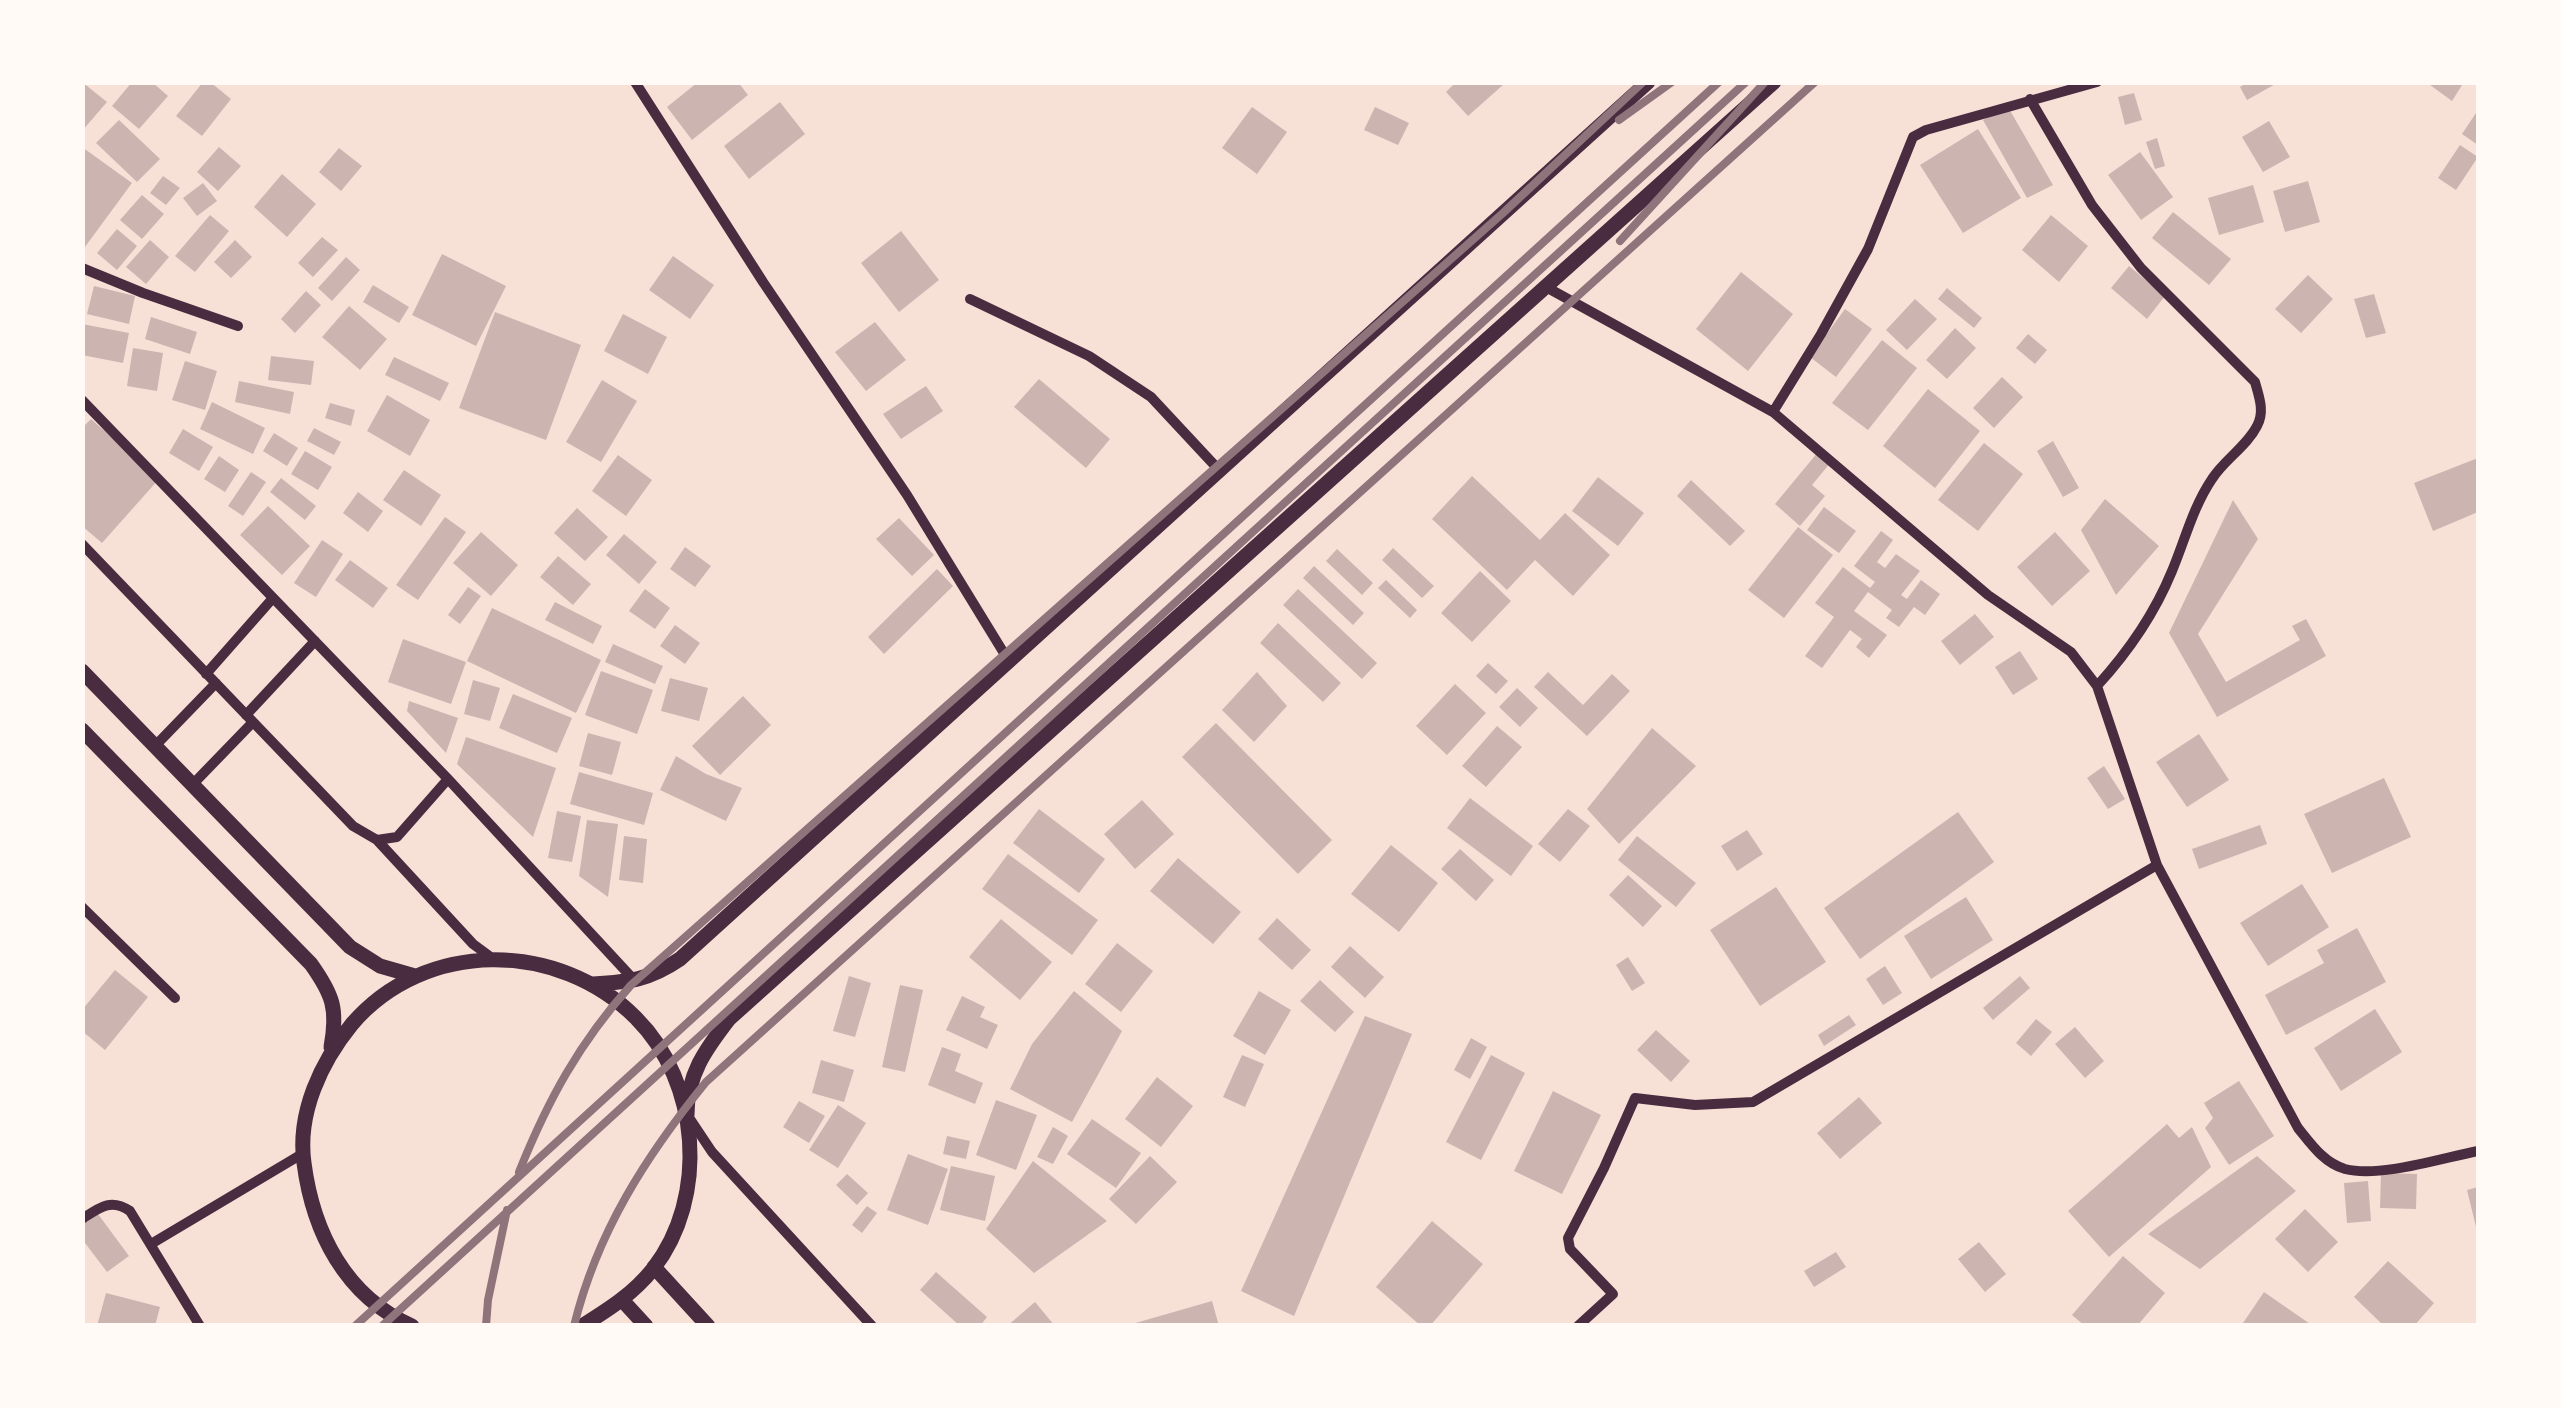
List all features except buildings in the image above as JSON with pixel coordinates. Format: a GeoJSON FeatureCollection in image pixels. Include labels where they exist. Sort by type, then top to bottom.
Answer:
{"type":"FeatureCollection","features":[{"type":"Feature","properties":{"kind":"main road"},"geometry":{"type":"LineString","coordinates":[[593,984],[636,982],[680,959],[1648,82]]}},
{"type":"Feature","properties":{"kind":"main road"},"geometry":{"type":"LineString","coordinates":[[582,1326],[623,1301],[654,1267],[680,1220],[691,1168],[687,1092],[694,1071],[729,1019],[1774,82]]}},
{"type":"Feature","properties":{"kind":"main road"},"geometry":{"type":"LineString","coordinates":[[82,671],[350,947],[380,966],[415,976]]}},
{"type":"Feature","properties":{"kind":"main road"},"geometry":{"type":"LineString","coordinates":[[83,731],[312,964],[328,988],[336,1016],[330,1051],[310,1096],[302,1154],[309,1203],[328,1248],[358,1288],[412,1326]]}},
{"type":"Feature","properties":{"kind":"main road"},"geometry":{"type":"LineString","coordinates":[[330,1051],[367,1007],[415,976],[452,963],[492,958],[544,964],[593,984],[637,1018],[669,1063],[688,1116]]}},
{"type":"Feature","properties":{"kind":"main road"},"geometry":{"type":"LineString","coordinates":[[654,1267],[708,1326]]}},
{"type":"Feature","properties":{"kind":"main road"},"geometry":{"type":"LineString","coordinates":[[623,1301],[646,1326]]}},
{"type":"Feature","properties":{"kind":"street"},"geometry":{"type":"LineString","coordinates":[[635,82],[763,282],[908,495],[1010,663]]}},
{"type":"Feature","properties":{"kind":"street"},"geometry":{"type":"LineString","coordinates":[[1773,412],[1868,249],[1913,137],[2097,82]]}},
{"type":"Feature","properties":{"kind":"street"},"geometry":{"type":"LineString","coordinates":[[2030,99],[2092,205],[2141,268],[2255,382],[2262,406],[2257,426],[2212,477],[2144,628],[2127,654],[2097,686]]}},
{"type":"Feature","properties":{"kind":"street"},"geometry":{"type":"LineString","coordinates":[[82,268],[142,294],[238,326]]}},
{"type":"Feature","properties":{"kind":"street"},"geometry":{"type":"LineString","coordinates":[[1546,287],[1773,412],[1988,594],[2071,652],[2097,686],[2157,865],[2298,1128],[2320,1156],[2344,1169],[2370,1171],[2478,1151]]}},
{"type":"Feature","properties":{"kind":"street"},"geometry":{"type":"LineString","coordinates":[[970,299],[1089,356],[1151,396],[1219,470]]}},
{"type":"Feature","properties":{"kind":"street"},"geometry":{"type":"LineString","coordinates":[[85,409],[448,779],[636,982]]}},
{"type":"Feature","properties":{"kind":"street"},"geometry":{"type":"LineString","coordinates":[[82,544],[353,826],[377,840],[473,944],[492,958]]}},
{"type":"Feature","properties":{"kind":"street"},"geometry":{"type":"LineString","coordinates":[[206,674],[273,598]]}},
{"type":"Feature","properties":{"kind":"street"},"geometry":{"type":"LineString","coordinates":[[194,783],[315,642]]}},
{"type":"Feature","properties":{"kind":"street"},"geometry":{"type":"LineString","coordinates":[[156,745],[216,683]]}},
{"type":"Feature","properties":{"kind":"street"},"geometry":{"type":"LineString","coordinates":[[377,840],[397,837],[448,779]]}},
{"type":"Feature","properties":{"kind":"street"},"geometry":{"type":"LineString","coordinates":[[1578,1326],[1613,1294],[1570,1249],[1568,1238],[1635,1098],[1695,1105],[1753,1102],[2157,865]]}},
{"type":"Feature","properties":{"kind":"street"},"geometry":{"type":"LineString","coordinates":[[82,906],[175,998]]}},
{"type":"Feature","properties":{"kind":"street"},"geometry":{"type":"LineString","coordinates":[[688,1116],[712,1152],[872,1326]]}},
{"type":"Feature","properties":{"kind":"street"},"geometry":{"type":"LineString","coordinates":[[151,1244],[302,1154]]}},
{"type":"Feature","properties":{"kind":"street"},"geometry":{"type":"LineString","coordinates":[[82,1218],[106,1203],[130,1210],[200,1326]]}},
{"type":"Feature","properties":{"kind":"railway"},"geometry":{"type":"LineString","coordinates":[[519,1172],[566,1073],[631,985],[1503,213],[1643,82]]}},
{"type":"Feature","properties":{"kind":"railway"},"geometry":{"type":"LineString","coordinates":[[1619,120],[1672,82]]}},
{"type":"Feature","properties":{"kind":"railway"},"geometry":{"type":"LineString","coordinates":[[355,1326],[1719,82]]}},
{"type":"Feature","properties":{"kind":"railway"},"geometry":{"type":"LineString","coordinates":[[382,1326],[1746,82]]}},
{"type":"Feature","properties":{"kind":"railway"},"geometry":{"type":"LineString","coordinates":[[1620,241],[1765,82]]}},
{"type":"Feature","properties":{"kind":"railway"},"geometry":{"type":"LineString","coordinates":[[574,1326],[596,1259],[626,1196],[663,1138],[706,1082],[1815,82]]}},
{"type":"Feature","properties":{"kind":"railway"},"geometry":{"type":"LineString","coordinates":[[486,1326],[507,1210]]}}]}
